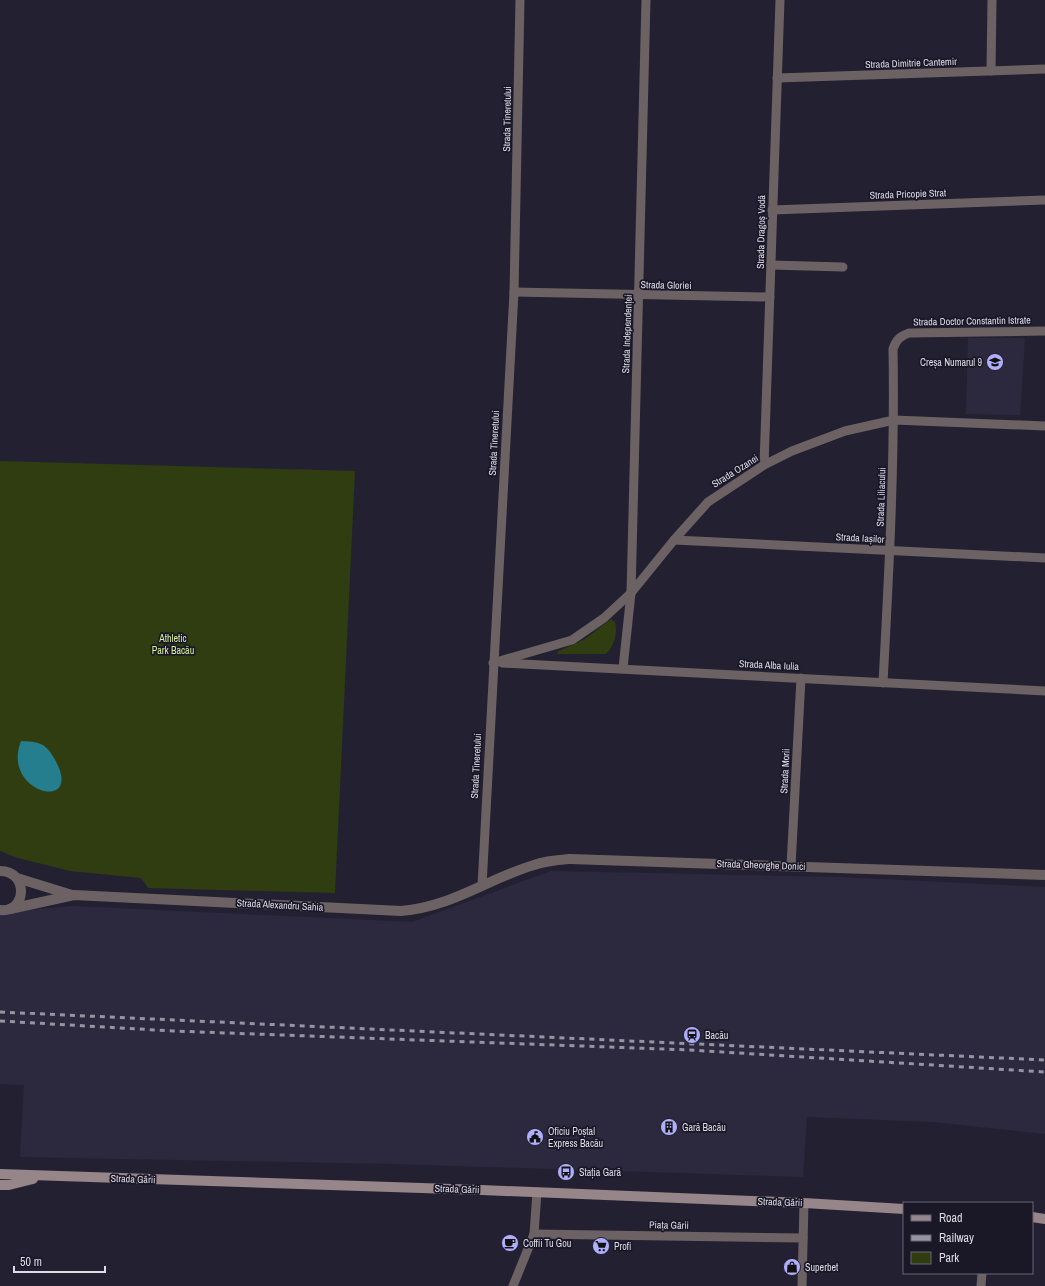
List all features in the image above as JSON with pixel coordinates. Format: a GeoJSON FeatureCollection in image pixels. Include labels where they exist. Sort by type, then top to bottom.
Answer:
{"type":"FeatureCollection","features":[{"type":"Feature","properties":{"kind":"main road","name":"Strada Gării"},"geometry":{"type":"LineString","coordinates":[[5,1174],[537,1192],[804,1203],[903,1209]]}},
{"type":"Feature","properties":{"kind":"main road"},"geometry":{"type":"LineString","coordinates":[[0,1185],[9,1185],[44,1176]]}},
{"type":"Feature","properties":{"kind":"main road"},"geometry":{"type":"LineString","coordinates":[[1033,1218],[1045,1219]]}},
{"type":"Feature","properties":{"kind":"street","name":"Strada Tineretului"},"geometry":{"type":"LineString","coordinates":[[482,886],[514,292],[520,0]]}},
{"type":"Feature","properties":{"kind":"street","name":"Strada Independenței"},"geometry":{"type":"LineString","coordinates":[[623,668],[631,593],[646,0]]}},
{"type":"Feature","properties":{"kind":"street","name":"Strada Dragoș Vodă"},"geometry":{"type":"LineString","coordinates":[[764,465],[780,0]]}},
{"type":"Feature","properties":{"kind":"street"},"geometry":{"type":"LineString","coordinates":[[991,71],[992,0]]}},
{"type":"Feature","properties":{"kind":"street","name":"Strada Dimitrie Cantemir"},"geometry":{"type":"LineString","coordinates":[[777,78],[1045,69]]}},
{"type":"Feature","properties":{"kind":"street","name":"Strada Pricopie Strat"},"geometry":{"type":"LineString","coordinates":[[772,210],[1045,200]]}},
{"type":"Feature","properties":{"kind":"street"},"geometry":{"type":"LineString","coordinates":[[771,265],[843,267]]}},
{"type":"Feature","properties":{"kind":"street","name":"Strada Gloriei"},"geometry":{"type":"LineString","coordinates":[[514,292],[770,297]]}},
{"type":"Feature","properties":{"kind":"street","name":"Strada Doctor Constantin Istrate"},"geometry":{"type":"LineString","coordinates":[[900,337],[909,333],[1045,331]]}},
{"type":"Feature","properties":{"kind":"street","name":"Strada Liliacului"},"geometry":{"type":"LineString","coordinates":[[883,683],[891,550],[894,420],[893,349],[900,337]]}},
{"type":"Feature","properties":{"kind":"street","name":"Strada Ozanei"},"geometry":{"type":"LineString","coordinates":[[493,663],[572,640],[604,618],[631,593],[674,540],[708,502],[764,465],[792,451],[845,431],[894,420],[1045,426]]}},
{"type":"Feature","properties":{"kind":"street","name":"Strada Iașilor"},"geometry":{"type":"LineString","coordinates":[[674,540],[1045,558]]}},
{"type":"Feature","properties":{"kind":"street","name":"Strada Alba Iulia"},"geometry":{"type":"LineString","coordinates":[[493,663],[623,668],[1045,691]]}},
{"type":"Feature","properties":{"kind":"street","name":"Strada Morii"},"geometry":{"type":"LineString","coordinates":[[791,866],[801,678]]}},
{"type":"Feature","properties":{"kind":"street","name":"Strada Gheorghe Donici"},"geometry":{"type":"LineString","coordinates":[[482,886],[534,865],[570,859],[1045,875]]}},
{"type":"Feature","properties":{"kind":"street","name":"Strada Alexandru Sahia"},"geometry":{"type":"LineString","coordinates":[[0,871],[12,874],[17,878],[74,895],[401,911],[420,910],[440,905],[482,886]]}},
{"type":"Feature","properties":{"kind":"street"},"geometry":{"type":"LineString","coordinates":[[5,910],[16,905],[21,894],[21,885],[17,878]]}},
{"type":"Feature","properties":{"kind":"street","name":"Strada Alexandru Sahia"},"geometry":{"type":"LineString","coordinates":[[5,910],[74,895]]}},
{"type":"Feature","properties":{"kind":"street"},"geometry":{"type":"LineString","coordinates":[[513,1286],[534,1234],[537,1192]]}},
{"type":"Feature","properties":{"kind":"street"},"geometry":{"type":"LineString","coordinates":[[802,1286],[804,1203]]}},
{"type":"Feature","properties":{"kind":"street","name":"Piața Gării"},"geometry":{"type":"LineString","coordinates":[[534,1234],[803,1238]]}},
{"type":"Feature","properties":{"kind":"street"},"geometry":{"type":"LineString","coordinates":[[982,1274],[982,1286]]}},
{"type":"Feature","properties":{"kind":"shaded area","name":"Creșa Numarul 9"},"geometry":{"type":"Polygon","coordinates":[[[968,338],[1025,338],[1020,415],[966,414],[968,338]]]}},
{"type":"Feature","properties":{"kind":"shaded area"},"geometry":{"type":"Polygon","coordinates":[[[551,871],[840,877],[1045,887],[1045,1134],[933,1122],[807,1117],[803,1177],[395,1164],[20,1157],[24,1085],[0,1084],[0,910],[13,911],[73,906],[412,922],[551,871]]]}},
{"type":"Feature","properties":{"kind":"green space","name":"Athletic Park Bacău"},"geometry":{"type":"Polygon","coordinates":[[[0,461],[355,471],[335,893],[148,888],[141,878],[70,871],[18,858],[0,851],[0,461]]]}},
{"type":"Feature","properties":{"kind":"green space"},"geometry":{"type":"Polygon","coordinates":[[[611,619],[615,622],[616,635],[609,651],[606,654],[557,654],[559,651],[585,639],[611,619]]]}},
{"type":"Feature","properties":{"kind":"water"},"geometry":{"type":"Polygon","coordinates":[[[21,741],[40,744],[51,753],[61,776],[60,786],[53,791],[42,790],[31,784],[22,774],[18,759],[21,741]]]}},
{"type":"Feature","properties":{"kind":"railway"},"geometry":{"type":"LineString","coordinates":[[0,1012],[1045,1060]]}},
{"type":"Feature","properties":{"kind":"railway"},"geometry":{"type":"LineString","coordinates":[[0,1021],[173,1031],[690,1050],[1045,1072]]}},
{"type":"Feature","properties":{"kind":"place","name":"Creșa Numarul 9"},"geometry":{"type":"Point","coordinates":[995,362]}},
{"type":"Feature","properties":{"kind":"place","name":"Bacău"},"geometry":{"type":"Point","coordinates":[692,1035]}},
{"type":"Feature","properties":{"kind":"place","name":"Gară Bacău"},"geometry":{"type":"Point","coordinates":[669,1127]}},
{"type":"Feature","properties":{"kind":"place","name":"Oficiu Poștal Express Bacău"},"geometry":{"type":"Point","coordinates":[535,1137]}},
{"type":"Feature","properties":{"kind":"place","name":"Stația Gară"},"geometry":{"type":"Point","coordinates":[566,1172]}},
{"type":"Feature","properties":{"kind":"place","name":"Coffii Tu Gou"},"geometry":{"type":"Point","coordinates":[510,1243]}},
{"type":"Feature","properties":{"kind":"place","name":"Profi"},"geometry":{"type":"Point","coordinates":[601,1246]}},
{"type":"Feature","properties":{"kind":"place","name":"Superbet"},"geometry":{"type":"Point","coordinates":[792,1267]}}]}
